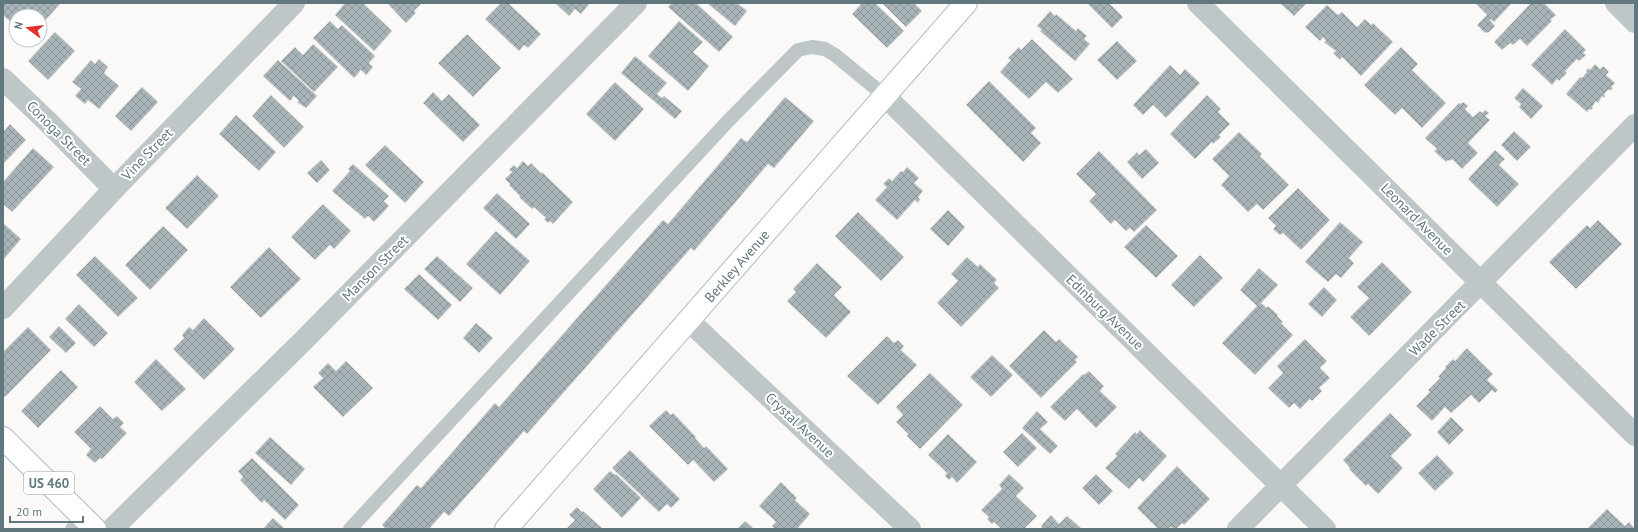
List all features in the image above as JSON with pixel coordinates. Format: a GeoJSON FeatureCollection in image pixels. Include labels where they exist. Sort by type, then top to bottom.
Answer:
{"type":"FeatureCollection","features":[{"type":"Feature","properties":{"kind":"street","name":"Vine Street"},"geometry":{"type":"LineString","coordinates":[[3,308],[114,189],[294,3]]}},
{"type":"Feature","properties":{"kind":"street","name":"Manson Street"},"geometry":{"type":"LineString","coordinates":[[112,529],[308,336],[636,3]]}},
{"type":"Feature","properties":{"kind":"street","name":"Berkley Avenue"},"geometry":{"type":"LineString","coordinates":[[509,528],[966,3]]}},
{"type":"Feature","properties":{"kind":"street","name":"Leonard Avenue"},"geometry":{"type":"LineString","coordinates":[[1198,3],[1635,435]]}},
{"type":"Feature","properties":{"kind":"street"},"geometry":{"type":"LineString","coordinates":[[1616,3],[1635,22]]}},
{"type":"Feature","properties":{"kind":"street","name":"Conoga Street"},"geometry":{"type":"LineString","coordinates":[[3,79],[114,189]]}},
{"type":"Feature","properties":{"kind":"street","name":"Edinburg Avenue"},"geometry":{"type":"LineString","coordinates":[[885,96],[1325,529]]}},
{"type":"Feature","properties":{"kind":"street","name":"Wade Street"},"geometry":{"type":"LineString","coordinates":[[1238,529],[1282,486],[1635,125]]}},
{"type":"Feature","properties":{"kind":"street","name":"Crystal Avenue"},"geometry":{"type":"LineString","coordinates":[[689,321],[910,529]]}},
{"type":"Feature","properties":{"kind":"street","name":"US 460"},"geometry":{"type":"LineString","coordinates":[[3,438],[83,525]]}},
{"type":"Feature","properties":{"kind":"lane"},"geometry":{"type":"LineString","coordinates":[[350,529],[730,120],[798,50],[812,47],[826,49],[885,96]]}},
{"type":"Feature","properties":{"kind":"building"},"geometry":{"type":"Polygon","coordinates":[[[3,3],[61,3],[48,17],[48,8],[8,8],[8,20],[3,15],[3,3]]]}},
{"type":"Feature","properties":{"kind":"building"},"geometry":{"type":"Polygon","coordinates":[[[345,3],[363,3],[392,31],[374,51],[335,15],[345,3]]]}},
{"type":"Feature","properties":{"kind":"building"},"geometry":{"type":"Polygon","coordinates":[[[387,3],[422,3],[414,11],[416,13],[406,23],[387,3]]]}},
{"type":"Feature","properties":{"kind":"building"},"geometry":{"type":"Polygon","coordinates":[[[501,3],[508,3],[541,34],[528,48],[524,45],[519,51],[485,19],[501,3]]]}},
{"type":"Feature","properties":{"kind":"building"},"geometry":{"type":"Polygon","coordinates":[[[555,3],[589,4],[581,14],[575,9],[569,16],[555,3]]]}},
{"type":"Feature","properties":{"kind":"building"},"geometry":{"type":"Polygon","coordinates":[[[672,3],[696,3],[733,37],[719,52],[668,7],[672,3]]]}},
{"type":"Feature","properties":{"kind":"building"},"geometry":{"type":"Polygon","coordinates":[[[707,3],[737,3],[747,11],[735,26],[707,3]]]}},
{"type":"Feature","properties":{"kind":"building"},"geometry":{"type":"Polygon","coordinates":[[[862,3],[875,3],[904,31],[887,48],[852,14],[862,3]]]}},
{"type":"Feature","properties":{"kind":"building"},"geometry":{"type":"Polygon","coordinates":[[[882,3],[914,3],[922,11],[906,27],[882,3]]]}},
{"type":"Feature","properties":{"kind":"building"},"geometry":{"type":"Polygon","coordinates":[[[1087,3],[1109,3],[1123,17],[1112,28],[1087,3]]]}},
{"type":"Feature","properties":{"kind":"building"},"geometry":{"type":"Polygon","coordinates":[[[1280,3],[1307,3],[1294,16],[1280,3]]]}},
{"type":"Feature","properties":{"kind":"building"},"geometry":{"type":"Polygon","coordinates":[[[1475,3],[1512,3],[1494,22],[1491,19],[1490,20],[1495,26],[1488,33],[1485,33],[1477,25],[1487,15],[1475,3]]]}},
{"type":"Feature","properties":{"kind":"building"},"geometry":{"type":"Polygon","coordinates":[[[1531,3],[1544,3],[1556,15],[1527,46],[1520,39],[1513,45],[1510,43],[1502,50],[1494,42],[1531,3]]]}},
{"type":"Feature","properties":{"kind":"building"},"geometry":{"type":"Polygon","coordinates":[[[1327,5],[1338,15],[1342,12],[1357,27],[1365,19],[1371,25],[1373,23],[1393,42],[1361,76],[1342,57],[1340,60],[1333,53],[1336,51],[1324,42],[1326,41],[1323,37],[1320,41],[1305,27],[1327,5]]]}},
{"type":"Feature","properties":{"kind":"building"},"geometry":{"type":"Polygon","coordinates":[[[1050,11],[1055,16],[1056,14],[1076,31],[1078,28],[1087,36],[1084,39],[1090,44],[1075,61],[1040,31],[1042,30],[1037,26],[1050,11]]]}},
{"type":"Feature","properties":{"kind":"building"},"geometry":{"type":"Polygon","coordinates":[[[330,21],[338,29],[342,25],[375,56],[369,63],[373,67],[366,75],[361,70],[354,78],[313,38],[330,21]]]}},
{"type":"Feature","properties":{"kind":"building"},"geometry":{"type":"Polygon","coordinates":[[[679,21],[703,42],[693,52],[709,66],[688,91],[648,56],[679,21]]]}},
{"type":"Feature","properties":{"kind":"building"},"geometry":{"type":"Polygon","coordinates":[[[1565,29],[1586,50],[1583,53],[1586,55],[1579,61],[1577,59],[1565,71],[1567,73],[1559,81],[1557,79],[1552,85],[1531,65],[1565,29]]]}},
{"type":"Feature","properties":{"kind":"building"},"geometry":{"type":"Polygon","coordinates":[[[55,32],[75,51],[48,80],[28,61],[40,48],[48,48],[48,40],[55,32]]]}},
{"type":"Feature","properties":{"kind":"building"},"geometry":{"type":"Polygon","coordinates":[[[467,34],[501,68],[473,97],[438,63],[467,34]]]}},
{"type":"Feature","properties":{"kind":"building"},"geometry":{"type":"Polygon","coordinates":[[[1032,39],[1073,79],[1058,93],[1046,82],[1029,99],[1000,72],[1011,60],[1008,58],[1019,47],[1021,50],[1032,39]]]}},
{"type":"Feature","properties":{"kind":"building"},"geometry":{"type":"Polygon","coordinates":[[[1117,41],[1137,61],[1117,80],[1097,60],[1117,41]]]}},
{"type":"Feature","properties":{"kind":"building"},"geometry":{"type":"Polygon","coordinates":[[[313,44],[338,67],[314,92],[281,61],[295,47],[303,55],[313,44]]]}},
{"type":"Feature","properties":{"kind":"building"},"geometry":{"type":"Polygon","coordinates":[[[1401,47],[1418,64],[1412,70],[1446,103],[1422,128],[1402,108],[1395,115],[1364,85],[1401,47]]]}},
{"type":"Feature","properties":{"kind":"building"},"geometry":{"type":"Polygon","coordinates":[[[635,56],[667,83],[657,94],[662,98],[664,96],[682,111],[675,119],[621,73],[635,56]]]}},
{"type":"Feature","properties":{"kind":"building"},"geometry":{"type":"Polygon","coordinates":[[[99,59],[108,67],[104,73],[119,86],[99,109],[88,100],[85,104],[75,96],[81,89],[72,82],[91,60],[95,64],[99,59]]]}},
{"type":"Feature","properties":{"kind":"building"},"geometry":{"type":"Polygon","coordinates":[[[278,60],[317,96],[306,108],[297,102],[299,101],[294,96],[290,101],[263,76],[278,60]]]}},
{"type":"Feature","properties":{"kind":"building"},"geometry":{"type":"Polygon","coordinates":[[[1595,64],[1600,69],[1603,66],[1609,72],[1606,75],[1615,83],[1611,87],[1613,88],[1610,91],[1609,89],[1604,94],[1604,98],[1602,96],[1598,103],[1596,101],[1592,107],[1593,108],[1591,110],[1589,109],[1587,112],[1566,94],[1580,77],[1582,78],[1587,72],[1586,71],[1588,68],[1590,70],[1595,64]]]}},
{"type":"Feature","properties":{"kind":"building"},"geometry":{"type":"Polygon","coordinates":[[[1170,65],[1180,75],[1185,69],[1200,83],[1166,118],[1153,105],[1143,115],[1133,105],[1170,65]]]}},
{"type":"Feature","properties":{"kind":"building"},"geometry":{"type":"Polygon","coordinates":[[[989,81],[1036,128],[1031,133],[1041,143],[1023,162],[966,105],[989,81]]]}},
{"type":"Feature","properties":{"kind":"building"},"geometry":{"type":"Polygon","coordinates":[[[615,82],[644,109],[615,141],[586,114],[615,82]]]}},
{"type":"Feature","properties":{"kind":"building"},"geometry":{"type":"Polygon","coordinates":[[[142,87],[158,102],[131,131],[115,116],[142,87]]]}},
{"type":"Feature","properties":{"kind":"building"},"geometry":{"type":"Polygon","coordinates":[[[1523,88],[1543,106],[1531,119],[1519,107],[1521,104],[1514,98],[1523,88]]]}},
{"type":"Feature","properties":{"kind":"building"},"geometry":{"type":"Polygon","coordinates":[[[433,92],[442,101],[449,94],[480,125],[463,142],[423,103],[433,92]]]}},
{"type":"Feature","properties":{"kind":"building"},"geometry":{"type":"Polygon","coordinates":[[[271,95],[304,127],[284,148],[252,116],[271,95]]]}},
{"type":"Feature","properties":{"kind":"building"},"geometry":{"type":"Polygon","coordinates":[[[1207,95],[1221,109],[1218,112],[1230,124],[1219,135],[1221,137],[1213,144],[1212,142],[1195,159],[1170,134],[1207,95]]]}},
{"type":"Feature","properties":{"kind":"building"},"geometry":{"type":"Polygon","coordinates":[[[785,97],[814,121],[774,168],[768,164],[694,251],[691,248],[527,434],[524,431],[449,516],[444,512],[429,529],[386,529],[382,525],[417,485],[421,488],[495,403],[499,407],[663,220],[668,224],[741,138],[747,142],[785,97]]]}},
{"type":"Feature","properties":{"kind":"building"},"geometry":{"type":"Polygon","coordinates":[[[1463,102],[1468,106],[1465,109],[1473,117],[1480,111],[1482,113],[1485,110],[1489,113],[1485,116],[1490,120],[1468,143],[1478,153],[1462,169],[1452,159],[1446,162],[1434,151],[1437,149],[1425,138],[1459,103],[1461,104],[1463,102]]]}},
{"type":"Feature","properties":{"kind":"building"},"geometry":{"type":"Polygon","coordinates":[[[236,115],[276,152],[259,171],[219,134],[236,115]]]}},
{"type":"Feature","properties":{"kind":"building"},"geometry":{"type":"Polygon","coordinates":[[[10,124],[26,140],[3,164],[3,132],[10,124]]]}},
{"type":"Feature","properties":{"kind":"building"},"geometry":{"type":"Polygon","coordinates":[[[1514,131],[1531,147],[1517,161],[1501,145],[1514,131]]]}},
{"type":"Feature","properties":{"kind":"building"},"geometry":{"type":"Polygon","coordinates":[[[1239,132],[1262,154],[1260,156],[1289,185],[1263,210],[1257,204],[1248,212],[1221,185],[1229,176],[1212,159],[1239,132]]]}},
{"type":"Feature","properties":{"kind":"building"},"geometry":{"type":"Polygon","coordinates":[[[385,145],[424,182],[405,203],[365,165],[385,145]]]}},
{"type":"Feature","properties":{"kind":"building"},"geometry":{"type":"Polygon","coordinates":[[[33,148],[54,167],[12,212],[3,204],[3,182],[33,148]]]}},
{"type":"Feature","properties":{"kind":"building"},"geometry":{"type":"Polygon","coordinates":[[[1146,149],[1159,163],[1142,179],[1127,162],[1137,152],[1139,155],[1146,149]]]}},
{"type":"Feature","properties":{"kind":"building"},"geometry":{"type":"Polygon","coordinates":[[[1495,150],[1505,159],[1499,165],[1519,184],[1497,207],[1468,179],[1495,150]]]}},
{"type":"Feature","properties":{"kind":"building"},"geometry":{"type":"Polygon","coordinates":[[[1099,151],[1157,210],[1134,232],[1130,228],[1126,231],[1115,220],[1111,224],[1089,201],[1096,194],[1076,174],[1099,151]]]}},
{"type":"Feature","properties":{"kind":"building"},"geometry":{"type":"Polygon","coordinates":[[[321,160],[330,170],[317,183],[307,173],[321,160]]]}},
{"type":"Feature","properties":{"kind":"building"},"geometry":{"type":"Polygon","coordinates":[[[523,161],[528,166],[531,163],[542,174],[542,172],[573,202],[553,224],[550,221],[548,223],[544,219],[546,218],[534,207],[532,209],[519,197],[520,196],[505,179],[512,172],[509,170],[514,165],[517,168],[523,161]]]}},
{"type":"Feature","properties":{"kind":"building"},"geometry":{"type":"Polygon","coordinates":[[[353,164],[389,196],[384,201],[389,206],[374,222],[368,216],[365,219],[332,191],[350,171],[348,169],[353,164]]]}},
{"type":"Feature","properties":{"kind":"building"},"geometry":{"type":"Polygon","coordinates":[[[907,167],[919,178],[914,183],[923,191],[918,197],[920,199],[918,203],[915,200],[897,220],[875,200],[887,187],[883,184],[889,178],[892,181],[907,167]]]}},
{"type":"Feature","properties":{"kind":"building"},"geometry":{"type":"Polygon","coordinates":[[[197,175],[219,196],[187,229],[165,208],[197,175]]]}},
{"type":"Feature","properties":{"kind":"building"},"geometry":{"type":"Polygon","coordinates":[[[1298,188],[1330,220],[1301,250],[1283,233],[1280,235],[1273,229],[1276,226],[1268,218],[1298,188]]]}},
{"type":"Feature","properties":{"kind":"building"},"geometry":{"type":"Polygon","coordinates":[[[497,193],[530,224],[516,239],[483,208],[497,193]]]}},
{"type":"Feature","properties":{"kind":"building"},"geometry":{"type":"Polygon","coordinates":[[[323,204],[351,231],[334,249],[330,245],[315,260],[291,237],[323,204]]]}},
{"type":"Feature","properties":{"kind":"building"},"geometry":{"type":"Polygon","coordinates":[[[948,210],[965,227],[948,246],[930,229],[948,210]]]}},
{"type":"Feature","properties":{"kind":"building"},"geometry":{"type":"Polygon","coordinates":[[[858,212],[904,257],[881,281],[835,236],[858,212]]]}},
{"type":"Feature","properties":{"kind":"building"},"geometry":{"type":"Polygon","coordinates":[[[1598,220],[1622,244],[1576,289],[1549,262],[1587,225],[1590,228],[1598,220]]]}},
{"type":"Feature","properties":{"kind":"building"},"geometry":{"type":"Polygon","coordinates":[[[1340,222],[1363,242],[1349,258],[1354,263],[1341,278],[1336,274],[1328,282],[1305,262],[1340,222]]]}},
{"type":"Feature","properties":{"kind":"building"},"geometry":{"type":"Polygon","coordinates":[[[3,223],[21,239],[3,260],[3,223]]]}},
{"type":"Feature","properties":{"kind":"building"},"geometry":{"type":"Polygon","coordinates":[[[1146,225],[1178,256],[1156,278],[1124,247],[1146,225]]]}},
{"type":"Feature","properties":{"kind":"building"},"geometry":{"type":"Polygon","coordinates":[[[163,226],[188,250],[150,290],[125,265],[163,226]]]}},
{"type":"Feature","properties":{"kind":"building"},"geometry":{"type":"Polygon","coordinates":[[[496,231],[530,261],[500,295],[466,264],[496,231]]]}},
{"type":"Feature","properties":{"kind":"building"},"geometry":{"type":"Polygon","coordinates":[[[269,247],[301,279],[261,318],[230,287],[269,247]]]}},
{"type":"Feature","properties":{"kind":"building"},"geometry":{"type":"Polygon","coordinates":[[[1200,255],[1223,278],[1194,307],[1171,285],[1200,255]]]}},
{"type":"Feature","properties":{"kind":"building"},"geometry":{"type":"Polygon","coordinates":[[[95,256],[138,298],[118,317],[76,275],[95,256]]]}},
{"type":"Feature","properties":{"kind":"building"},"geometry":{"type":"Polygon","coordinates":[[[437,256],[473,288],[460,302],[424,269],[437,256]]]}},
{"type":"Feature","properties":{"kind":"building"},"geometry":{"type":"Polygon","coordinates":[[[967,257],[978,267],[980,264],[997,280],[994,283],[999,288],[961,327],[937,303],[958,281],[951,274],[967,257]]]}},
{"type":"Feature","properties":{"kind":"building"},"geometry":{"type":"Polygon","coordinates":[[[1382,262],[1412,292],[1369,336],[1350,317],[1369,298],[1357,287],[1382,262]]]}},
{"type":"Feature","properties":{"kind":"building"},"geometry":{"type":"Polygon","coordinates":[[[817,263],[842,287],[834,295],[851,312],[826,338],[787,301],[796,292],[793,289],[817,263]]]}},
{"type":"Feature","properties":{"kind":"building"},"geometry":{"type":"Polygon","coordinates":[[[1259,268],[1278,285],[1261,303],[1267,308],[1268,306],[1278,315],[1277,316],[1283,322],[1281,323],[1293,335],[1255,375],[1222,343],[1257,306],[1240,290],[1259,268]]]}},
{"type":"Feature","properties":{"kind":"building"},"geometry":{"type":"Polygon","coordinates":[[[419,274],[452,305],[438,320],[404,289],[419,274]]]}},
{"type":"Feature","properties":{"kind":"building"},"geometry":{"type":"Polygon","coordinates":[[[1324,287],[1337,300],[1322,317],[1308,304],[1324,287]]]}},
{"type":"Feature","properties":{"kind":"building"},"geometry":{"type":"Polygon","coordinates":[[[79,304],[108,333],[94,347],[65,319],[79,304]]]}},
{"type":"Feature","properties":{"kind":"building"},"geometry":{"type":"Polygon","coordinates":[[[204,318],[235,349],[204,380],[173,349],[184,338],[182,335],[189,327],[193,330],[204,318]]]}},
{"type":"Feature","properties":{"kind":"building"},"geometry":{"type":"Polygon","coordinates":[[[476,323],[493,338],[479,353],[463,338],[476,323]]]}},
{"type":"Feature","properties":{"kind":"building"},"geometry":{"type":"Polygon","coordinates":[[[59,326],[76,343],[66,353],[49,337],[59,326]]]}},
{"type":"Feature","properties":{"kind":"building"},"geometry":{"type":"Polygon","coordinates":[[[28,327],[51,350],[5,397],[3,395],[3,352],[28,327]]]}},
{"type":"Feature","properties":{"kind":"building"},"geometry":{"type":"Polygon","coordinates":[[[1044,330],[1056,342],[1059,339],[1078,357],[1075,360],[1077,362],[1041,398],[1009,366],[1044,330]]]}},
{"type":"Feature","properties":{"kind":"building"},"geometry":{"type":"Polygon","coordinates":[[[887,336],[894,343],[898,340],[904,346],[901,350],[917,365],[878,405],[847,376],[887,336]]]}},
{"type":"Feature","properties":{"kind":"building"},"geometry":{"type":"Polygon","coordinates":[[[1305,339],[1327,361],[1320,368],[1330,378],[1319,388],[1322,391],[1312,401],[1310,399],[1300,409],[1294,403],[1289,408],[1268,388],[1283,373],[1277,366],[1305,339]]]}},
{"type":"Feature","properties":{"kind":"building"},"geometry":{"type":"Polygon","coordinates":[[[1467,348],[1493,374],[1487,380],[1498,390],[1495,393],[1492,390],[1479,403],[1471,395],[1451,413],[1445,407],[1432,421],[1416,406],[1430,392],[1428,390],[1440,378],[1438,377],[1446,368],[1445,367],[1453,359],[1455,361],[1467,348]]]}},
{"type":"Feature","properties":{"kind":"building"},"geometry":{"type":"Polygon","coordinates":[[[992,355],[1013,375],[991,397],[970,377],[992,355]]]}},
{"type":"Feature","properties":{"kind":"building"},"geometry":{"type":"Polygon","coordinates":[[[156,359],[186,389],[162,411],[134,382],[156,359]]]}},
{"type":"Feature","properties":{"kind":"building"},"geometry":{"type":"Polygon","coordinates":[[[346,361],[373,388],[343,417],[313,387],[323,378],[318,373],[328,363],[336,371],[346,361]]]}},
{"type":"Feature","properties":{"kind":"building"},"geometry":{"type":"Polygon","coordinates":[[[61,370],[78,387],[38,428],[21,411],[61,370]]]}},
{"type":"Feature","properties":{"kind":"building"},"geometry":{"type":"Polygon","coordinates":[[[1089,371],[1104,386],[1100,391],[1117,407],[1096,428],[1077,409],[1065,421],[1050,407],[1083,374],[1084,375],[1089,371]]]}},
{"type":"Feature","properties":{"kind":"building"},"geometry":{"type":"Polygon","coordinates":[[[930,373],[963,405],[920,449],[896,422],[903,415],[896,407],[930,373]]]}},
{"type":"Feature","properties":{"kind":"building"},"geometry":{"type":"Polygon","coordinates":[[[100,406],[113,419],[117,416],[124,423],[120,427],[127,433],[102,459],[100,458],[95,463],[86,455],[91,449],[74,432],[100,406]]]}},
{"type":"Feature","properties":{"kind":"building"},"geometry":{"type":"Polygon","coordinates":[[[666,410],[671,415],[673,413],[696,437],[695,438],[704,448],[706,446],[728,469],[714,482],[693,460],[688,465],[649,426],[666,410]]]}},
{"type":"Feature","properties":{"kind":"building"},"geometry":{"type":"Polygon","coordinates":[[[1037,411],[1048,422],[1040,429],[1058,446],[1050,454],[1022,428],[1037,411]]]}},
{"type":"Feature","properties":{"kind":"building"},"geometry":{"type":"Polygon","coordinates":[[[1390,413],[1412,435],[1391,456],[1403,468],[1378,494],[1368,484],[1366,486],[1349,469],[1350,468],[1343,460],[1390,413]]]}},
{"type":"Feature","properties":{"kind":"building"},"geometry":{"type":"Polygon","coordinates":[[[1451,417],[1464,430],[1449,445],[1437,432],[1451,417]]]}},
{"type":"Feature","properties":{"kind":"building"},"geometry":{"type":"Polygon","coordinates":[[[1140,430],[1167,456],[1143,482],[1139,478],[1129,489],[1105,468],[1117,456],[1115,454],[1135,432],[1137,434],[1140,430]]]}},
{"type":"Feature","properties":{"kind":"building"},"geometry":{"type":"Polygon","coordinates":[[[1022,433],[1037,448],[1018,467],[1003,452],[1022,433]]]}},
{"type":"Feature","properties":{"kind":"building"},"geometry":{"type":"Polygon","coordinates":[[[948,434],[977,462],[957,483],[952,477],[949,480],[945,476],[947,473],[928,455],[948,434]]]}},
{"type":"Feature","properties":{"kind":"building"},"geometry":{"type":"Polygon","coordinates":[[[270,437],[305,469],[291,485],[255,453],[270,437]]]}},
{"type":"Feature","properties":{"kind":"building"},"geometry":{"type":"Polygon","coordinates":[[[630,450],[680,499],[671,508],[667,504],[659,512],[612,468],[630,450]]]}},
{"type":"Feature","properties":{"kind":"building"},"geometry":{"type":"Polygon","coordinates":[[[1437,455],[1454,473],[1435,491],[1418,473],[1437,455]]]}},
{"type":"Feature","properties":{"kind":"building"},"geometry":{"type":"Polygon","coordinates":[[[252,458],[299,505],[285,520],[264,500],[262,503],[240,480],[243,477],[238,471],[252,458]]]}},
{"type":"Feature","properties":{"kind":"building"},"geometry":{"type":"Polygon","coordinates":[[[1177,466],[1210,499],[1184,525],[1182,523],[1176,529],[1170,527],[1169,529],[1158,529],[1137,508],[1177,466]]]}},
{"type":"Feature","properties":{"kind":"building"},"geometry":{"type":"Polygon","coordinates":[[[610,471],[615,475],[616,474],[641,498],[622,518],[593,489],[610,471]]]}},
{"type":"Feature","properties":{"kind":"building"},"geometry":{"type":"Polygon","coordinates":[[[1009,474],[1024,488],[1016,496],[1037,516],[1024,529],[1001,529],[994,522],[992,524],[987,519],[989,517],[981,510],[1002,489],[999,485],[1009,474]]]}},
{"type":"Feature","properties":{"kind":"building"},"geometry":{"type":"Polygon","coordinates":[[[1096,474],[1113,491],[1099,505],[1082,488],[1096,474]]]}},
{"type":"Feature","properties":{"kind":"building"},"geometry":{"type":"Polygon","coordinates":[[[781,482],[797,498],[795,500],[810,514],[797,529],[775,529],[772,526],[776,522],[759,506],[781,482]]]}},
{"type":"Feature","properties":{"kind":"building"},"geometry":{"type":"Polygon","coordinates":[[[577,507],[603,529],[566,529],[575,520],[569,515],[577,507]]]}},
{"type":"Feature","properties":{"kind":"building"},"geometry":{"type":"Polygon","coordinates":[[[1607,509],[1625,526],[1629,522],[1635,529],[1587,529],[1607,509]]]}},
{"type":"Feature","properties":{"kind":"building"},"geometry":{"type":"Polygon","coordinates":[[[1051,515],[1059,524],[1067,516],[1082,529],[1040,529],[1051,515]]]}},
{"type":"Feature","properties":{"kind":"building"},"geometry":{"type":"Polygon","coordinates":[[[273,518],[285,529],[263,529],[273,518]]]}},
{"type":"Feature","properties":{"kind":"building"},"geometry":{"type":"Polygon","coordinates":[[[745,521],[754,529],[737,529],[745,521]]]}}]}
